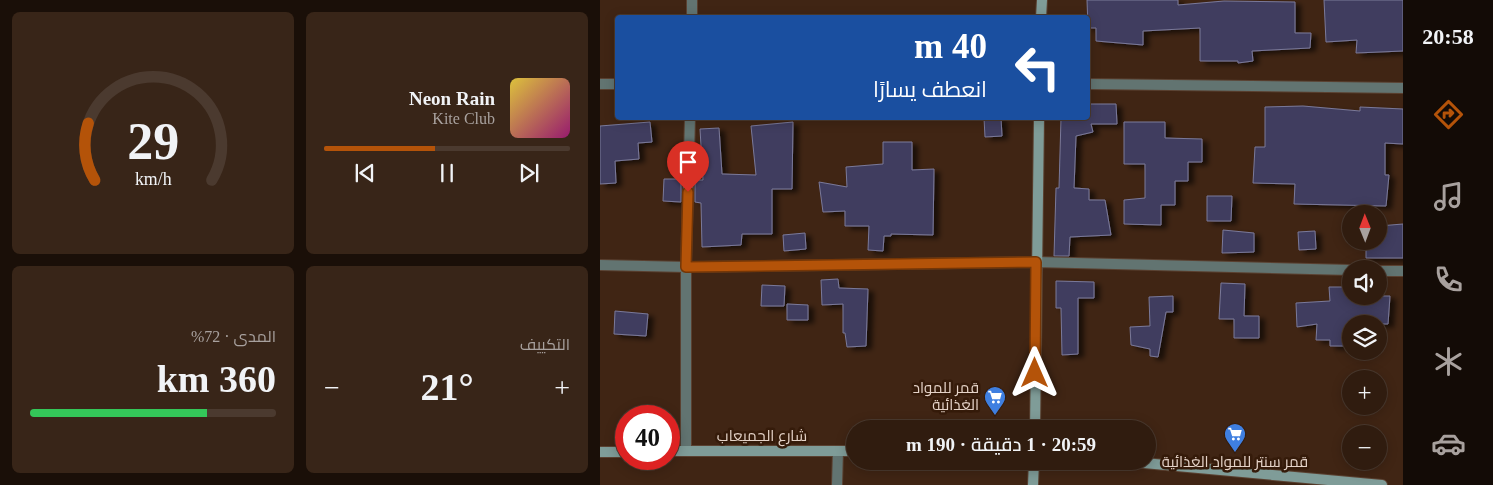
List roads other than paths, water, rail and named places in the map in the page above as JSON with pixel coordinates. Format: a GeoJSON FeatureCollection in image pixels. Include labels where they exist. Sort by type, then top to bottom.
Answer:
{"type":"FeatureCollection","features":[{"type":"Feature","properties":{"kind":"street"},"geometry":{"type":"LineString","coordinates":[[692,0],[692,15]]}},
{"type":"Feature","properties":{"kind":"street"},"geometry":{"type":"LineString","coordinates":[[1042,0],[1042,15]]}},
{"type":"Feature","properties":{"kind":"street"},"geometry":{"type":"LineString","coordinates":[[600,84],[615,84]]}},
{"type":"Feature","properties":{"kind":"street"},"geometry":{"type":"LineString","coordinates":[[1090,84],[1403,88]]}},
{"type":"Feature","properties":{"kind":"street"},"geometry":{"type":"LineString","coordinates":[[686,451],[686,267],[690,120]]}},
{"type":"Feature","properties":{"kind":"street"},"geometry":{"type":"LineString","coordinates":[[1035,420],[1036,262],[1040,120]]}},
{"type":"Feature","properties":{"kind":"street"},"geometry":{"type":"LineString","coordinates":[[600,265],[686,267],[1036,262],[1342,270]]}},
{"type":"Feature","properties":{"kind":"street"},"geometry":{"type":"LineString","coordinates":[[1387,271],[1403,271]]}},
{"type":"Feature","properties":{"kind":"street","name":"شارع الجميعاب"},"geometry":{"type":"LineString","coordinates":[[680,451],[846,451]]}},
{"type":"Feature","properties":{"kind":"street"},"geometry":{"type":"LineString","coordinates":[[837,485],[838,451]]}},
{"type":"Feature","properties":{"kind":"street"},"geometry":{"type":"LineString","coordinates":[[600,452],[615,452]]}},
{"type":"Feature","properties":{"kind":"street"},"geometry":{"type":"LineString","coordinates":[[1156,464],[1382,485]]}},
{"type":"Feature","properties":{"kind":"street"},"geometry":{"type":"LineString","coordinates":[[1033,485],[1034,470]]}},
{"type":"Feature","properties":{"kind":"place","name":"قمر للمواد الغذائية"},"geometry":{"type":"Point","coordinates":[995,416]}},
{"type":"Feature","properties":{"kind":"place","name":"قمر سنتر للمواد الغذائية"},"geometry":{"type":"Point","coordinates":[1235,453]}}]}
